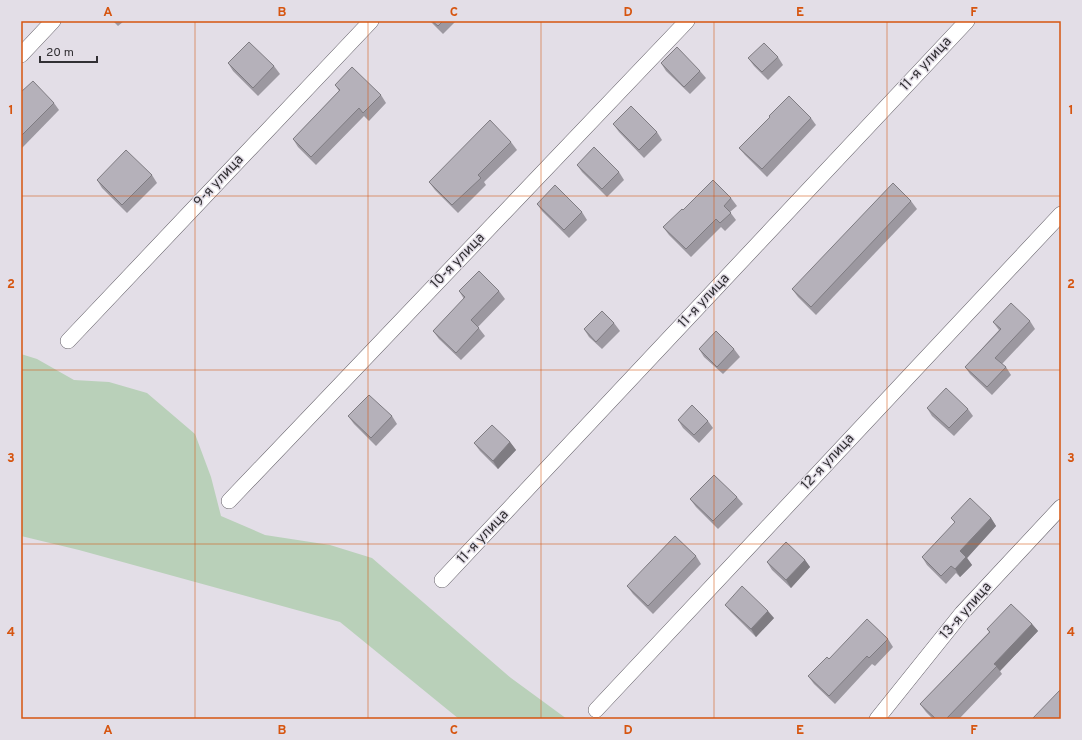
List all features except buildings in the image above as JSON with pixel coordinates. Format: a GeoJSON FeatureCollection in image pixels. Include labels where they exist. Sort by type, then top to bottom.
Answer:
{"type":"FeatureCollection","features":[{"type":"Feature","properties":{"kind":"street"},"geometry":{"type":"LineString","coordinates":[[21,55],[53,21]]}},
{"type":"Feature","properties":{"kind":"street","name":"9-я улица"},"geometry":{"type":"LineString","coordinates":[[68,341],[371,21]]}},
{"type":"Feature","properties":{"kind":"street","name":"10-я улица"},"geometry":{"type":"LineString","coordinates":[[228,501],[687,21]]}},
{"type":"Feature","properties":{"kind":"street","name":"11-я улица"},"geometry":{"type":"LineString","coordinates":[[442,580],[967,21]]}},
{"type":"Feature","properties":{"kind":"street","name":"12-я улица"},"geometry":{"type":"LineString","coordinates":[[596,710],[1061,214]]}},
{"type":"Feature","properties":{"kind":"street","name":"13-я улица"},"geometry":{"type":"LineString","coordinates":[[877,719],[962,613],[1061,507]]}},
{"type":"Feature","properties":{"kind":"green space"},"geometry":{"type":"Polygon","coordinates":[[[21,354],[37,359],[74,380],[109,382],[147,393],[195,434],[211,477],[221,516],[265,535],[330,545],[372,558],[511,678],[567,719],[459,719],[340,622],[79,550],[21,536],[21,354]]]}}]}
